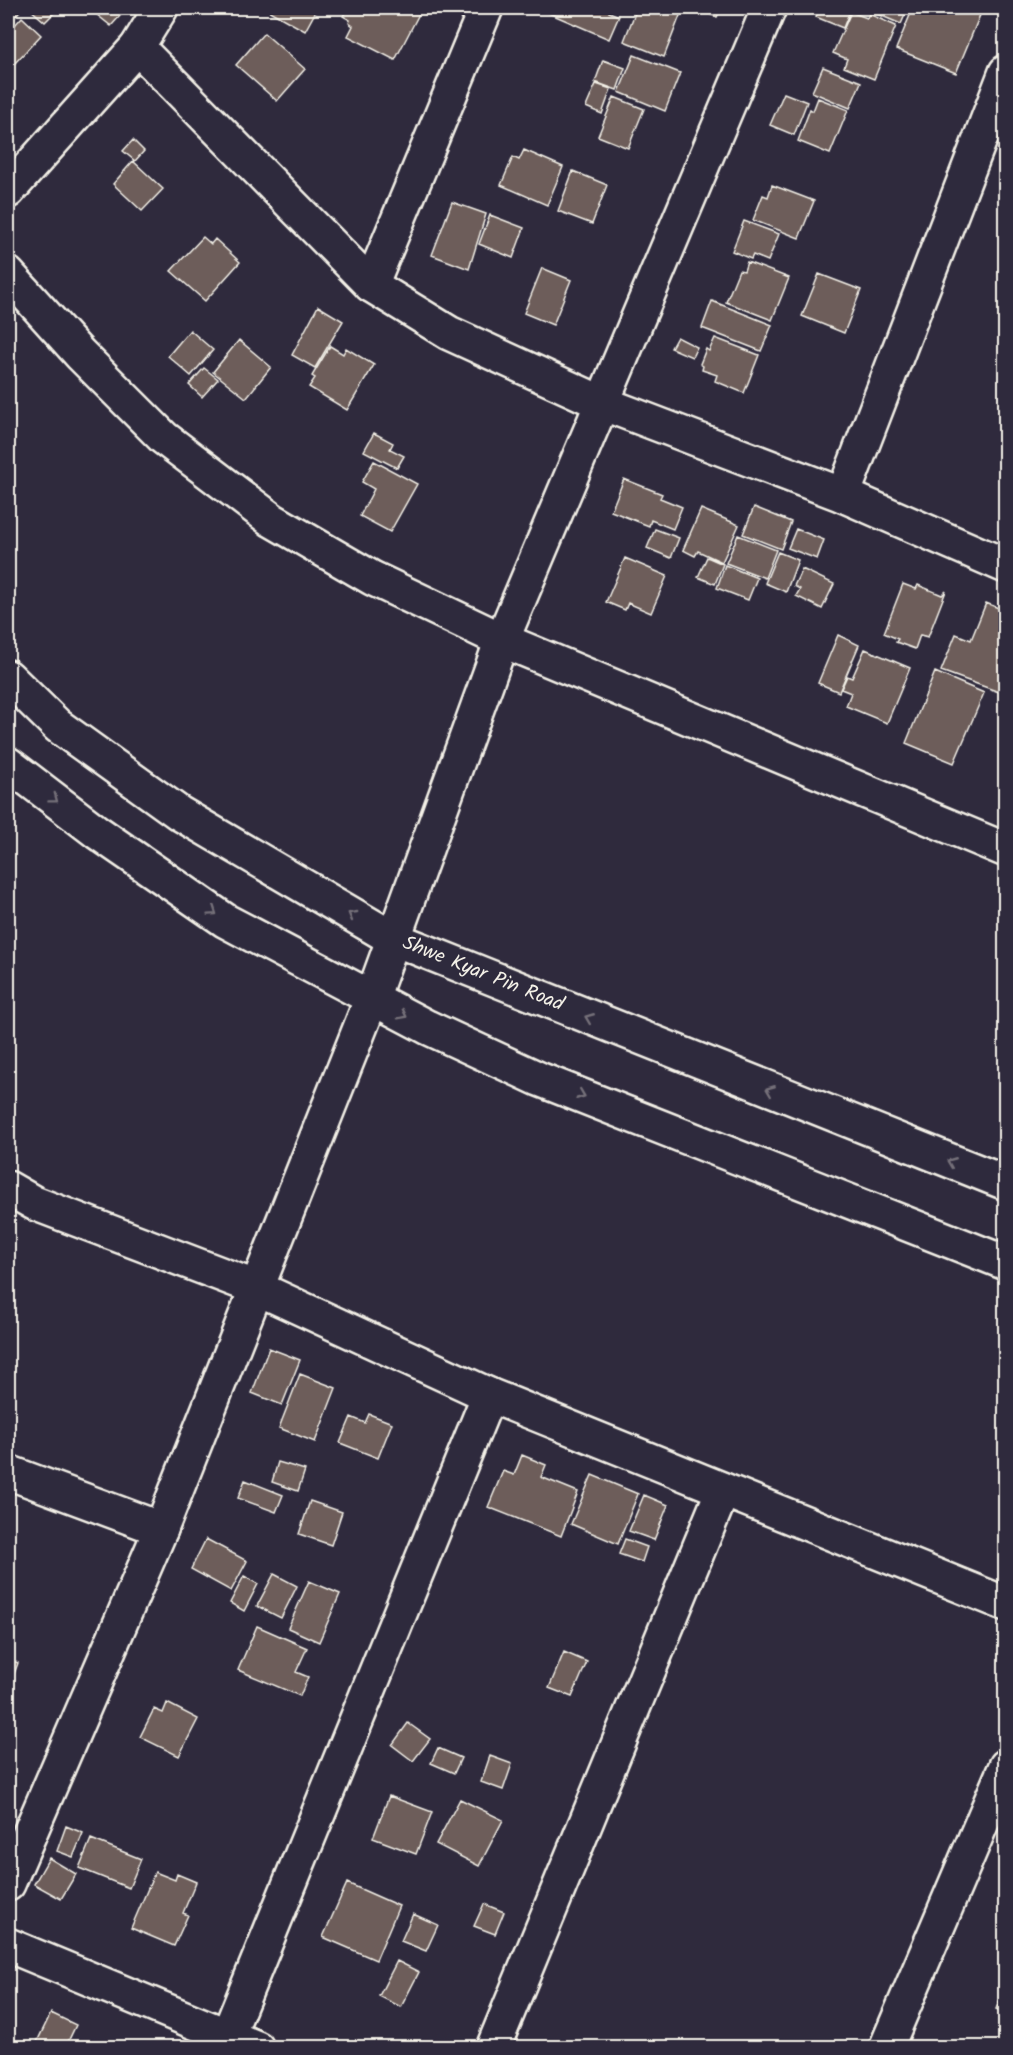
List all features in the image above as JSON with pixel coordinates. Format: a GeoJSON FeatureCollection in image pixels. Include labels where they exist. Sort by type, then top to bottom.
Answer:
{"type":"FeatureCollection","features":[{"type":"Feature","properties":{"kind":"street"},"geometry":{"type":"LineString","coordinates":[[8,191],[137,46],[161,8]]}},
{"type":"Feature","properties":{"kind":"street"},"geometry":{"type":"LineString","coordinates":[[371,285],[486,8]]}},
{"type":"Feature","properties":{"kind":"street"},"geometry":{"type":"LineString","coordinates":[[8,1884],[161,1529],[257,1288],[372,998],[502,640],[769,8]]}},
{"type":"Feature","properties":{"kind":"street"},"geometry":{"type":"LineString","coordinates":[[137,46],[371,285],[449,333],[602,403],[843,495],[1005,566]]}},
{"type":"Feature","properties":{"kind":"street"},"geometry":{"type":"LineString","coordinates":[[843,495],[1005,72]]}},
{"type":"Feature","properties":{"kind":"street"},"geometry":{"type":"LineString","coordinates":[[8,274],[80,354],[164,438],[272,520],[372,578],[502,640],[1005,850]]}},
{"type":"Feature","properties":{"kind":"street","name":"Shwe Kyar Pin Road"},"geometry":{"type":"LineString","coordinates":[[8,677],[58,726],[179,813],[392,938],[1005,1183]]}},
{"type":"Feature","properties":{"kind":"street"},"geometry":{"type":"LineString","coordinates":[[8,764],[97,832],[226,921],[372,998],[539,1078],[1005,1263]]}},
{"type":"Feature","properties":{"kind":"street"},"geometry":{"type":"LineString","coordinates":[[8,1188],[34,1203],[257,1288],[489,1395],[1005,1604]]}},
{"type":"Feature","properties":{"kind":"street"},"geometry":{"type":"LineString","coordinates":[[8,1945],[242,2041],[489,1395]]}},
{"type":"Feature","properties":{"kind":"street"},"geometry":{"type":"LineString","coordinates":[[8,1472],[161,1529]]}},
{"type":"Feature","properties":{"kind":"street"},"geometry":{"type":"LineString","coordinates":[[493,2048],[723,1490]]}},
{"type":"Feature","properties":{"kind":"street"},"geometry":{"type":"LineString","coordinates":[[886,2048],[1005,1766]]}},
{"type":"Feature","properties":{"kind":"building"},"geometry":{"type":"Polygon","coordinates":[[[8,8],[22,8],[14,18],[8,12],[8,8]]]}},
{"type":"Feature","properties":{"kind":"building"},"geometry":{"type":"Polygon","coordinates":[[[29,8],[59,8],[45,22],[29,8]]]}},
{"type":"Feature","properties":{"kind":"building"},"geometry":{"type":"Polygon","coordinates":[[[93,8],[127,8],[111,26],[91,10],[93,8]]]}},
{"type":"Feature","properties":{"kind":"building"},"geometry":{"type":"Polygon","coordinates":[[[264,8],[314,8],[317,9],[305,31],[264,8]]]}},
{"type":"Feature","properties":{"kind":"building"},"geometry":{"type":"Polygon","coordinates":[[[348,8],[410,8],[420,12],[395,60],[348,36],[353,26],[349,23],[350,20],[343,16],[348,8]]]}},
{"type":"Feature","properties":{"kind":"building"},"geometry":{"type":"Polygon","coordinates":[[[537,8],[611,8],[609,12],[619,16],[609,39],[537,8]]]}},
{"type":"Feature","properties":{"kind":"building"},"geometry":{"type":"Polygon","coordinates":[[[637,8],[667,8],[681,13],[664,57],[624,41],[637,8]]]}},
{"type":"Feature","properties":{"kind":"building"},"geometry":{"type":"Polygon","coordinates":[[[693,8],[721,8],[717,17],[693,8]]]}},
{"type":"Feature","properties":{"kind":"building"},"geometry":{"type":"Polygon","coordinates":[[[820,8],[851,8],[843,28],[816,17],[820,8]]]}},
{"type":"Feature","properties":{"kind":"building"},"geometry":{"type":"Polygon","coordinates":[[[871,8],[908,8],[901,24],[870,11],[871,8]]]}},
{"type":"Feature","properties":{"kind":"building"},"geometry":{"type":"Polygon","coordinates":[[[913,8],[966,8],[980,15],[956,73],[896,49],[913,8]]]}},
{"type":"Feature","properties":{"kind":"building"},"geometry":{"type":"Polygon","coordinates":[[[851,12],[867,18],[869,14],[896,26],[874,79],[844,67],[847,59],[833,53],[851,12]]]}},
{"type":"Feature","properties":{"kind":"building"},"geometry":{"type":"Polygon","coordinates":[[[22,17],[41,35],[15,63],[8,56],[8,18],[15,25],[22,17]]]}},
{"type":"Feature","properties":{"kind":"building"},"geometry":{"type":"Polygon","coordinates":[[[264,33],[305,69],[277,101],[236,65],[264,33]]]}},
{"type":"Feature","properties":{"kind":"building"},"geometry":{"type":"Polygon","coordinates":[[[634,55],[680,73],[665,111],[619,92],[634,55]]]}},
{"type":"Feature","properties":{"kind":"building"},"geometry":{"type":"Polygon","coordinates":[[[603,60],[625,68],[617,90],[595,82],[603,60]]]}},
{"type":"Feature","properties":{"kind":"building"},"geometry":{"type":"Polygon","coordinates":[[[823,67],[861,82],[850,108],[812,92],[823,67]]]}},
{"type":"Feature","properties":{"kind":"building"},"geometry":{"type":"Polygon","coordinates":[[[596,84],[611,89],[602,114],[586,107],[596,84]]]}},
{"type":"Feature","properties":{"kind":"building"},"geometry":{"type":"Polygon","coordinates":[[[784,93],[807,102],[794,135],[770,125],[784,93]]]}},
{"type":"Feature","properties":{"kind":"building"},"geometry":{"type":"Polygon","coordinates":[[[614,97],[644,109],[628,148],[598,136],[614,97]]]}},
{"type":"Feature","properties":{"kind":"building"},"geometry":{"type":"Polygon","coordinates":[[[818,98],[848,110],[830,154],[798,141],[810,109],[813,111],[818,98]]]}},
{"type":"Feature","properties":{"kind":"building"},"geometry":{"type":"Polygon","coordinates":[[[133,140],[144,151],[135,161],[123,151],[133,140]]]}},
{"type":"Feature","properties":{"kind":"building"},"geometry":{"type":"Polygon","coordinates":[[[524,150],[563,167],[547,205],[501,185],[513,157],[519,160],[524,150]]]}},
{"type":"Feature","properties":{"kind":"building"},"geometry":{"type":"Polygon","coordinates":[[[133,161],[163,189],[142,211],[113,184],[133,161]]]}},
{"type":"Feature","properties":{"kind":"building"},"geometry":{"type":"Polygon","coordinates":[[[573,171],[607,185],[592,224],[558,211],[573,171]]]}},
{"type":"Feature","properties":{"kind":"building"},"geometry":{"type":"Polygon","coordinates":[[[772,185],[814,201],[799,238],[753,220],[763,195],[768,197],[772,185]]]}},
{"type":"Feature","properties":{"kind":"building"},"geometry":{"type":"Polygon","coordinates":[[[452,202],[486,214],[469,269],[432,255],[452,202]]]}},
{"type":"Feature","properties":{"kind":"building"},"geometry":{"type":"Polygon","coordinates":[[[490,215],[524,228],[513,258],[479,244],[490,215]]]}},
{"type":"Feature","properties":{"kind":"building"},"geometry":{"type":"Polygon","coordinates":[[[744,221],[779,234],[768,261],[753,255],[751,259],[732,251],[744,221]]]}},
{"type":"Feature","properties":{"kind":"building"},"geometry":{"type":"Polygon","coordinates":[[[203,237],[211,244],[215,239],[240,262],[205,301],[171,271],[203,237]]]}},
{"type":"Feature","properties":{"kind":"building"},"geometry":{"type":"Polygon","coordinates":[[[747,262],[789,278],[772,320],[726,302],[739,270],[744,271],[747,262]]]}},
{"type":"Feature","properties":{"kind":"building"},"geometry":{"type":"Polygon","coordinates":[[[542,268],[571,280],[553,325],[524,313],[542,268]]]}},
{"type":"Feature","properties":{"kind":"building"},"geometry":{"type":"Polygon","coordinates":[[[819,274],[861,290],[844,333],[802,316],[819,274]]]}},
{"type":"Feature","properties":{"kind":"building"},"geometry":{"type":"Polygon","coordinates":[[[712,301],[772,325],[761,351],[702,328],[712,301]]]}},
{"type":"Feature","properties":{"kind":"building"},"geometry":{"type":"Polygon","coordinates":[[[318,306],[343,321],[315,368],[292,355],[318,306]]]}},
{"type":"Feature","properties":{"kind":"building"},"geometry":{"type":"Polygon","coordinates":[[[190,330],[213,350],[191,376],[168,356],[190,330]]]}},
{"type":"Feature","properties":{"kind":"building"},"geometry":{"type":"Polygon","coordinates":[[[677,337],[697,347],[692,357],[671,348],[677,337]]]}},
{"type":"Feature","properties":{"kind":"building"},"geometry":{"type":"Polygon","coordinates":[[[715,338],[759,355],[744,393],[715,381],[717,375],[702,370],[703,366],[700,364],[706,349],[709,351],[715,338]]]}},
{"type":"Feature","properties":{"kind":"building"},"geometry":{"type":"Polygon","coordinates":[[[239,340],[271,367],[246,398],[213,372],[239,340]]]}},
{"type":"Feature","properties":{"kind":"building"},"geometry":{"type":"Polygon","coordinates":[[[330,346],[343,354],[346,348],[374,365],[347,410],[309,387],[315,378],[312,376],[330,346]]]}},
{"type":"Feature","properties":{"kind":"building"},"geometry":{"type":"Polygon","coordinates":[[[204,368],[218,379],[202,397],[189,385],[204,368]]]}},
{"type":"Feature","properties":{"kind":"building"},"geometry":{"type":"Polygon","coordinates":[[[374,433],[393,443],[390,449],[404,456],[397,468],[364,451],[374,433]]]}},
{"type":"Feature","properties":{"kind":"building"},"geometry":{"type":"Polygon","coordinates":[[[374,461],[417,484],[390,532],[360,516],[374,489],[362,482],[374,461]]]}},
{"type":"Feature","properties":{"kind":"building"},"geometry":{"type":"Polygon","coordinates":[[[624,479],[662,494],[660,498],[682,507],[673,529],[651,520],[649,526],[611,511],[624,479]]]}},
{"type":"Feature","properties":{"kind":"building"},"geometry":{"type":"Polygon","coordinates":[[[754,507],[791,522],[781,549],[743,534],[754,507]]]}},
{"type":"Feature","properties":{"kind":"building"},"geometry":{"type":"Polygon","coordinates":[[[701,509],[739,525],[722,562],[698,551],[695,556],[683,550],[701,509]]]}},
{"type":"Feature","properties":{"kind":"building"},"geometry":{"type":"Polygon","coordinates":[[[655,529],[679,538],[671,558],[647,548],[655,529]]]}},
{"type":"Feature","properties":{"kind":"building"},"geometry":{"type":"Polygon","coordinates":[[[796,529],[824,540],[817,559],[788,548],[796,529]]]}},
{"type":"Feature","properties":{"kind":"building"},"geometry":{"type":"Polygon","coordinates":[[[738,535],[776,550],[765,578],[726,563],[738,535]]]}},
{"type":"Feature","properties":{"kind":"building"},"geometry":{"type":"Polygon","coordinates":[[[778,552],[798,560],[786,592],[765,583],[778,552]]]}},
{"type":"Feature","properties":{"kind":"building"},"geometry":{"type":"Polygon","coordinates":[[[707,557],[723,564],[715,584],[698,577],[707,557]]]}},
{"type":"Feature","properties":{"kind":"building"},"geometry":{"type":"Polygon","coordinates":[[[625,558],[667,576],[651,613],[628,603],[625,610],[606,602],[625,558]]]}},
{"type":"Feature","properties":{"kind":"building"},"geometry":{"type":"Polygon","coordinates":[[[725,565],[757,578],[748,600],[717,588],[725,565]]]}},
{"type":"Feature","properties":{"kind":"building"},"geometry":{"type":"Polygon","coordinates":[[[802,569],[834,584],[822,609],[796,596],[800,589],[794,586],[802,569]]]}},
{"type":"Feature","properties":{"kind":"building"},"geometry":{"type":"Polygon","coordinates":[[[903,584],[916,589],[918,585],[942,595],[946,591],[928,637],[920,635],[915,649],[896,642],[898,639],[884,633],[903,584]]]}},
{"type":"Feature","properties":{"kind":"building"},"geometry":{"type":"Polygon","coordinates":[[[986,603],[1006,611],[1006,675],[999,692],[941,671],[956,634],[971,640],[986,603]]]}},
{"type":"Feature","properties":{"kind":"building"},"geometry":{"type":"Polygon","coordinates":[[[838,635],[859,645],[839,692],[818,683],[838,635]]]}},
{"type":"Feature","properties":{"kind":"building"},"geometry":{"type":"Polygon","coordinates":[[[865,649],[910,668],[887,723],[846,706],[851,693],[841,689],[847,676],[852,678],[865,649]]]}},
{"type":"Feature","properties":{"kind":"building"},"geometry":{"type":"Polygon","coordinates":[[[935,672],[984,693],[954,763],[906,743],[935,672]]]}},
{"type":"Feature","properties":{"kind":"building"},"geometry":{"type":"Polygon","coordinates":[[[269,1348],[300,1360],[282,1405],[252,1393],[269,1348]]]}},
{"type":"Feature","properties":{"kind":"building"},"geometry":{"type":"Polygon","coordinates":[[[300,1374],[336,1388],[315,1442],[279,1428],[300,1374]]]}},
{"type":"Feature","properties":{"kind":"building"},"geometry":{"type":"Polygon","coordinates":[[[369,1414],[392,1423],[378,1458],[340,1443],[351,1417],[365,1423],[369,1414]]]}},
{"type":"Feature","properties":{"kind":"building"},"geometry":{"type":"Polygon","coordinates":[[[522,1455],[546,1465],[541,1477],[578,1492],[561,1536],[488,1507],[503,1471],[514,1475],[522,1455]]]}},
{"type":"Feature","properties":{"kind":"building"},"geometry":{"type":"Polygon","coordinates":[[[278,1462],[305,1470],[298,1491],[272,1482],[278,1462]]]}},
{"type":"Feature","properties":{"kind":"building"},"geometry":{"type":"Polygon","coordinates":[[[592,1475],[638,1494],[618,1544],[571,1524],[592,1475]]]}},
{"type":"Feature","properties":{"kind":"building"},"geometry":{"type":"Polygon","coordinates":[[[245,1480],[283,1495],[276,1512],[238,1498],[245,1480]]]}},
{"type":"Feature","properties":{"kind":"building"},"geometry":{"type":"Polygon","coordinates":[[[644,1495],[668,1505],[654,1540],[629,1531],[644,1495]]]}},
{"type":"Feature","properties":{"kind":"building"},"geometry":{"type":"Polygon","coordinates":[[[310,1501],[342,1512],[331,1545],[299,1534],[310,1501]]]}},
{"type":"Feature","properties":{"kind":"building"},"geometry":{"type":"Polygon","coordinates":[[[206,1539],[247,1561],[231,1591],[191,1569],[206,1539]]]}},
{"type":"Feature","properties":{"kind":"building"},"geometry":{"type":"Polygon","coordinates":[[[625,1539],[647,1547],[642,1562],[619,1554],[625,1539]]]}},
{"type":"Feature","properties":{"kind":"building"},"geometry":{"type":"Polygon","coordinates":[[[274,1574],[297,1586],[281,1618],[257,1606],[274,1574]]]}},
{"type":"Feature","properties":{"kind":"building"},"geometry":{"type":"Polygon","coordinates":[[[244,1576],[258,1584],[244,1611],[230,1603],[244,1576]]]}},
{"type":"Feature","properties":{"kind":"building"},"geometry":{"type":"Polygon","coordinates":[[[309,1581],[340,1594],[319,1642],[288,1628],[309,1581]]]}},
{"type":"Feature","properties":{"kind":"building"},"geometry":{"type":"Polygon","coordinates":[[[257,1626],[307,1648],[296,1672],[308,1677],[300,1696],[238,1670],[257,1626]]]}},
{"type":"Feature","properties":{"kind":"building"},"geometry":{"type":"Polygon","coordinates":[[[564,1652],[587,1662],[572,1697],[549,1688],[564,1652]]]}},
{"type":"Feature","properties":{"kind":"building"},"geometry":{"type":"Polygon","coordinates":[[[8,1659],[18,1663],[10,1685],[8,1684],[8,1659]]]}},
{"type":"Feature","properties":{"kind":"building"},"geometry":{"type":"Polygon","coordinates":[[[167,1703],[198,1719],[179,1756],[140,1737],[154,1709],[163,1713],[167,1703]]]}},
{"type":"Feature","properties":{"kind":"building"},"geometry":{"type":"Polygon","coordinates":[[[408,1723],[430,1739],[413,1761],[392,1745],[408,1723]]]}},
{"type":"Feature","properties":{"kind":"building"},"geometry":{"type":"Polygon","coordinates":[[[438,1748],[461,1758],[454,1773],[431,1763],[438,1748]]]}},
{"type":"Feature","properties":{"kind":"building"},"geometry":{"type":"Polygon","coordinates":[[[490,1756],[512,1764],[503,1790],[481,1782],[490,1756]]]}},
{"type":"Feature","properties":{"kind":"building"},"geometry":{"type":"Polygon","coordinates":[[[389,1796],[432,1812],[416,1854],[373,1838],[389,1796]]]}},
{"type":"Feature","properties":{"kind":"building"},"geometry":{"type":"Polygon","coordinates":[[[460,1799],[503,1820],[479,1866],[436,1844],[460,1799]]]}},
{"type":"Feature","properties":{"kind":"building"},"geometry":{"type":"Polygon","coordinates":[[[66,1826],[83,1833],[73,1857],[57,1851],[66,1826]]]}},
{"type":"Feature","properties":{"kind":"building"},"geometry":{"type":"Polygon","coordinates":[[[91,1839],[141,1859],[129,1888],[79,1868],[91,1839]]]}},
{"type":"Feature","properties":{"kind":"building"},"geometry":{"type":"Polygon","coordinates":[[[49,1858],[76,1874],[61,1899],[34,1884],[49,1858]]]}},
{"type":"Feature","properties":{"kind":"building"},"geometry":{"type":"Polygon","coordinates":[[[155,1872],[175,1880],[177,1874],[196,1882],[183,1913],[188,1915],[174,1946],[131,1928],[155,1872]]]}},
{"type":"Feature","properties":{"kind":"building"},"geometry":{"type":"Polygon","coordinates":[[[347,1883],[399,1906],[376,1960],[323,1937],[347,1883]]]}},
{"type":"Feature","properties":{"kind":"building"},"geometry":{"type":"Polygon","coordinates":[[[484,1904],[504,1912],[495,1934],[474,1926],[484,1904]]]}},
{"type":"Feature","properties":{"kind":"building"},"geometry":{"type":"Polygon","coordinates":[[[413,1914],[438,1925],[426,1951],[401,1941],[413,1914]]]}},
{"type":"Feature","properties":{"kind":"building"},"geometry":{"type":"Polygon","coordinates":[[[397,1961],[419,1972],[401,2007],[379,1996],[397,1961]]]}},
{"type":"Feature","properties":{"kind":"building"},"geometry":{"type":"Polygon","coordinates":[[[1006,1984],[1006,2013],[996,2009],[1006,1984]]]}},
{"type":"Feature","properties":{"kind":"building"},"geometry":{"type":"Polygon","coordinates":[[[51,2013],[76,2025],[65,2048],[34,2048],[51,2013]]]}}]}
